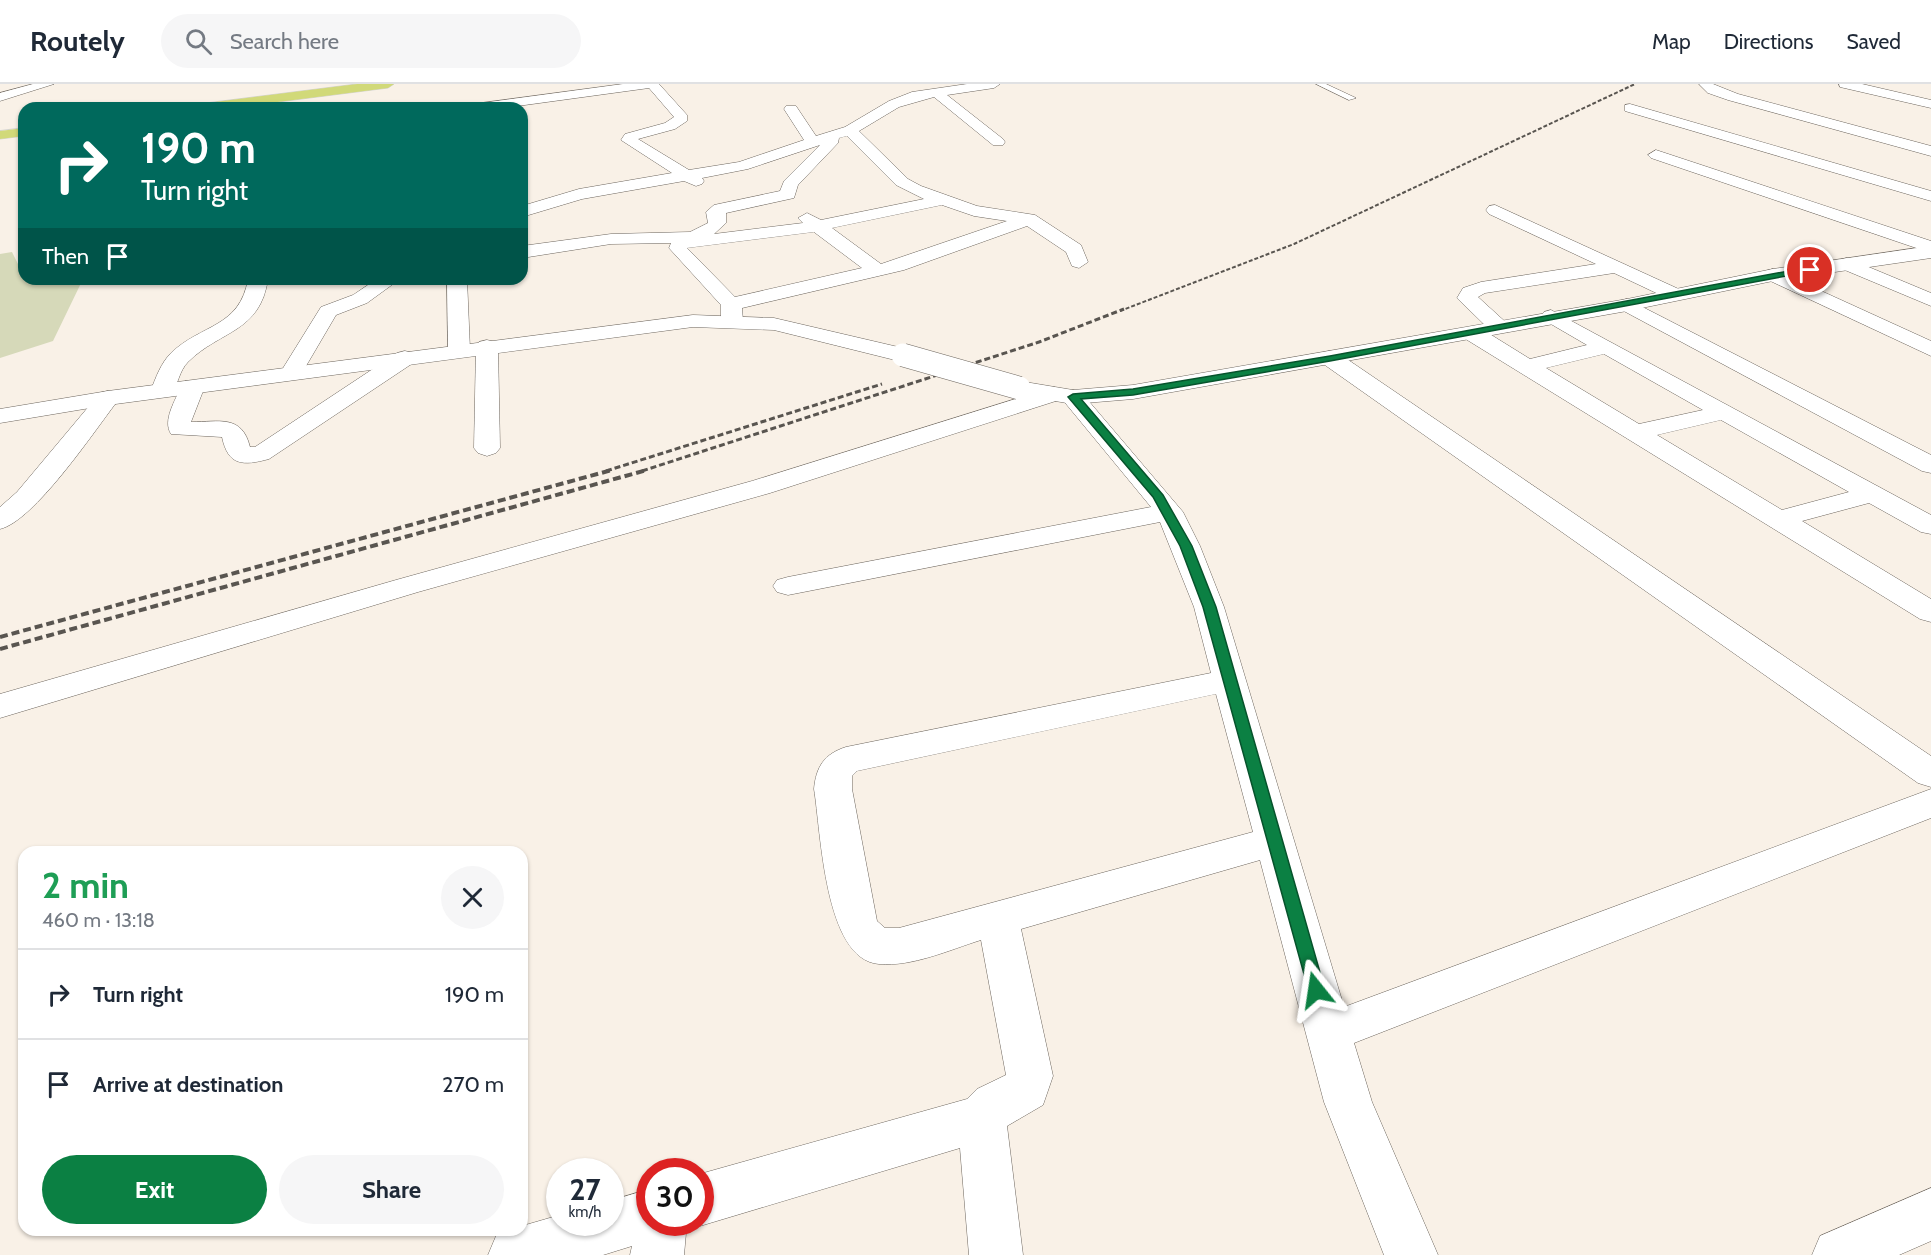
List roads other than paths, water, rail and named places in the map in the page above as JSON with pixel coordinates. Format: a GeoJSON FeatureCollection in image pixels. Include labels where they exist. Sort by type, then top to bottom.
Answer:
{"type":"FeatureCollection","features":[{"type":"Feature","properties":{"kind":"main road"},"geometry":{"type":"LineString","coordinates":[[260,102],[388,84]]}},
{"type":"Feature","properties":{"kind":"main road"},"geometry":{"type":"LineString","coordinates":[[0,135],[18,133]]}},
{"type":"Feature","properties":{"kind":"street"},"geometry":{"type":"LineString","coordinates":[[0,97],[48,84]]}},
{"type":"Feature","properties":{"kind":"street"},"geometry":{"type":"LineString","coordinates":[[517,102],[652,84],[682,118],[670,126],[630,137],[628,140],[689,176],[730,205]]}},
{"type":"Feature","properties":{"kind":"street"},"geometry":{"type":"LineString","coordinates":[[528,210],[579,194],[742,166],[845,132],[904,99],[994,84]]}},
{"type":"Feature","properties":{"kind":"street"},"geometry":{"type":"LineString","coordinates":[[1705,84],[1722,94],[1931,151]]}},
{"type":"Feature","properties":{"kind":"street"},"geometry":{"type":"LineString","coordinates":[[1845,84],[1931,104]]}},
{"type":"Feature","properties":{"kind":"street"},"geometry":{"type":"LineString","coordinates":[[936,92],[998,142]]}},
{"type":"Feature","properties":{"kind":"street"},"geometry":{"type":"LineString","coordinates":[[1630,108],[1931,196]]}},
{"type":"Feature","properties":{"kind":"street"},"geometry":{"type":"LineString","coordinates":[[791,109],[813,143]]}},
{"type":"Feature","properties":{"kind":"street"},"geometry":{"type":"LineString","coordinates":[[845,132],[790,184],[788,194],[730,205],[715,212],[717,222],[714,227],[686,240],[678,248],[682,254],[731,312],[903,355],[1019,388],[1064,395],[1133,392],[1472,333],[1773,275],[1931,252]]}},
{"type":"Feature","properties":{"kind":"street"},"geometry":{"type":"LineString","coordinates":[[845,132],[902,182],[974,211],[1029,219],[1074,249],[1079,262]]}},
{"type":"Feature","properties":{"kind":"street"},"geometry":{"type":"LineString","coordinates":[[1656,155],[1931,247]]}},
{"type":"Feature","properties":{"kind":"street"},"geometry":{"type":"LineString","coordinates":[[780,197],[878,271]]}},
{"type":"Feature","properties":{"kind":"street"},"geometry":{"type":"LineString","coordinates":[[528,251],[611,239],[741,238],[818,226],[943,200]]}},
{"type":"Feature","properties":{"kind":"street"},"geometry":{"type":"LineString","coordinates":[[1494,210],[1676,295]]}},
{"type":"Feature","properties":{"kind":"street"},"geometry":{"type":"LineString","coordinates":[[0,416],[163,390],[693,321],[924,258],[1029,219]]}},
{"type":"Feature","properties":{"kind":"street"},"geometry":{"type":"LineString","coordinates":[[1907,255],[1931,265]]}},
{"type":"Feature","properties":{"kind":"street"},"geometry":{"type":"LineString","coordinates":[[1847,264],[1931,300]]}},
{"type":"Feature","properties":{"kind":"street"},"geometry":{"type":"LineString","coordinates":[[1500,327],[1467,298],[1470,292],[1481,288],[1616,267]]}},
{"type":"Feature","properties":{"kind":"street"},"geometry":{"type":"LineString","coordinates":[[1773,275],[1931,349]]}},
{"type":"Feature","properties":{"kind":"street"},"geometry":{"type":"LineString","coordinates":[[163,390],[172,366],[180,357],[220,333],[253,306],[258,295],[258,285]]}},
{"type":"Feature","properties":{"kind":"street"},"geometry":{"type":"LineString","coordinates":[[291,373],[328,311],[360,299],[381,285]]}},
{"type":"Feature","properties":{"kind":"street"},"geometry":{"type":"LineString","coordinates":[[457,285],[459,350]]}},
{"type":"Feature","properties":{"kind":"street"},"geometry":{"type":"LineString","coordinates":[[1627,304],[1931,465]]}},
{"type":"Feature","properties":{"kind":"street"},"geometry":{"type":"LineString","coordinates":[[1551,316],[1931,526]]}},
{"type":"Feature","properties":{"kind":"street"},"geometry":{"type":"LineString","coordinates":[[1472,333],[1931,612]]}},
{"type":"Feature","properties":{"kind":"street"},"geometry":{"type":"LineString","coordinates":[[487,347],[487,448]]}},
{"type":"Feature","properties":{"kind":"street"},"geometry":{"type":"LineString","coordinates":[[1527,366],[1606,347]]}},
{"type":"Feature","properties":{"kind":"street"},"geometry":{"type":"LineString","coordinates":[[194,386],[179,422],[180,429],[228,430],[234,433],[238,451],[243,455],[260,454],[274,447],[405,358]]}},
{"type":"Feature","properties":{"kind":"street"},"geometry":{"type":"LineString","coordinates":[[1330,358],[1931,774]]}},
{"type":"Feature","properties":{"kind":"street"},"geometry":{"type":"LineString","coordinates":[[1064,395],[1158,495],[1186,546],[1209,607],[1348,1102],[1411,1255]]}},
{"type":"Feature","properties":{"kind":"street"},"geometry":{"type":"LineString","coordinates":[[0,706],[407,586],[772,484],[1064,395]]}},
{"type":"Feature","properties":{"kind":"street"},"geometry":{"type":"LineString","coordinates":[[0,521],[27,498],[108,398]]}},
{"type":"Feature","properties":{"kind":"street"},"geometry":{"type":"LineString","coordinates":[[1635,432],[1724,412]]}},
{"type":"Feature","properties":{"kind":"street"},"geometry":{"type":"LineString","coordinates":[[1779,519],[1872,494]]}},
{"type":"Feature","properties":{"kind":"street"},"geometry":{"type":"LineString","coordinates":[[788,586],[1169,512]]}},
{"type":"Feature","properties":{"kind":"street"},"geometry":{"type":"LineString","coordinates":[[1230,680],[846,760],[834,772],[833,789],[854,916],[862,933],[876,946],[899,946],[1275,841]]}},
{"type":"Feature","properties":{"kind":"street"},"geometry":{"type":"LineString","coordinates":[[1328,1033],[1931,803]]}},
{"type":"Feature","properties":{"kind":"street"},"geometry":{"type":"LineString","coordinates":[[714,1196],[982,1118],[994,1105],[1026,1089],[1030,1076],[998,918]]}},
{"type":"Feature","properties":{"kind":"street"},"geometry":{"type":"LineString","coordinates":[[982,1118],[996,1255]]}},
{"type":"Feature","properties":{"kind":"street"},"geometry":{"type":"LineString","coordinates":[[1839,1255],[1931,1214]]}},
{"type":"Feature","properties":{"kind":"street"},"geometry":{"type":"LineString","coordinates":[[515,1255],[636,1219]]}},
{"type":"Feature","properties":{"kind":"street"},"geometry":{"type":"LineString","coordinates":[[657,1255],[659,1236]]}},
{"type":"Feature","properties":{"kind":"lane"},"geometry":{"type":"LineString","coordinates":[[1320,84],[1352,98]]}},
{"type":"Feature","properties":{"kind":"railway"},"geometry":{"type":"LineString","coordinates":[[1120,311],[1294,244],[1635,84]]}},
{"type":"Feature","properties":{"kind":"railway"},"geometry":{"type":"LineString","coordinates":[[642,471],[1039,342],[1124,309]]}},
{"type":"Feature","properties":{"kind":"railway"},"geometry":{"type":"LineString","coordinates":[[606,471],[882,384]]}},
{"type":"Feature","properties":{"kind":"railway"},"geometry":{"type":"LineString","coordinates":[[0,637],[612,470]]}},
{"type":"Feature","properties":{"kind":"railway"},"geometry":{"type":"LineString","coordinates":[[0,649],[647,470]]}}]}
